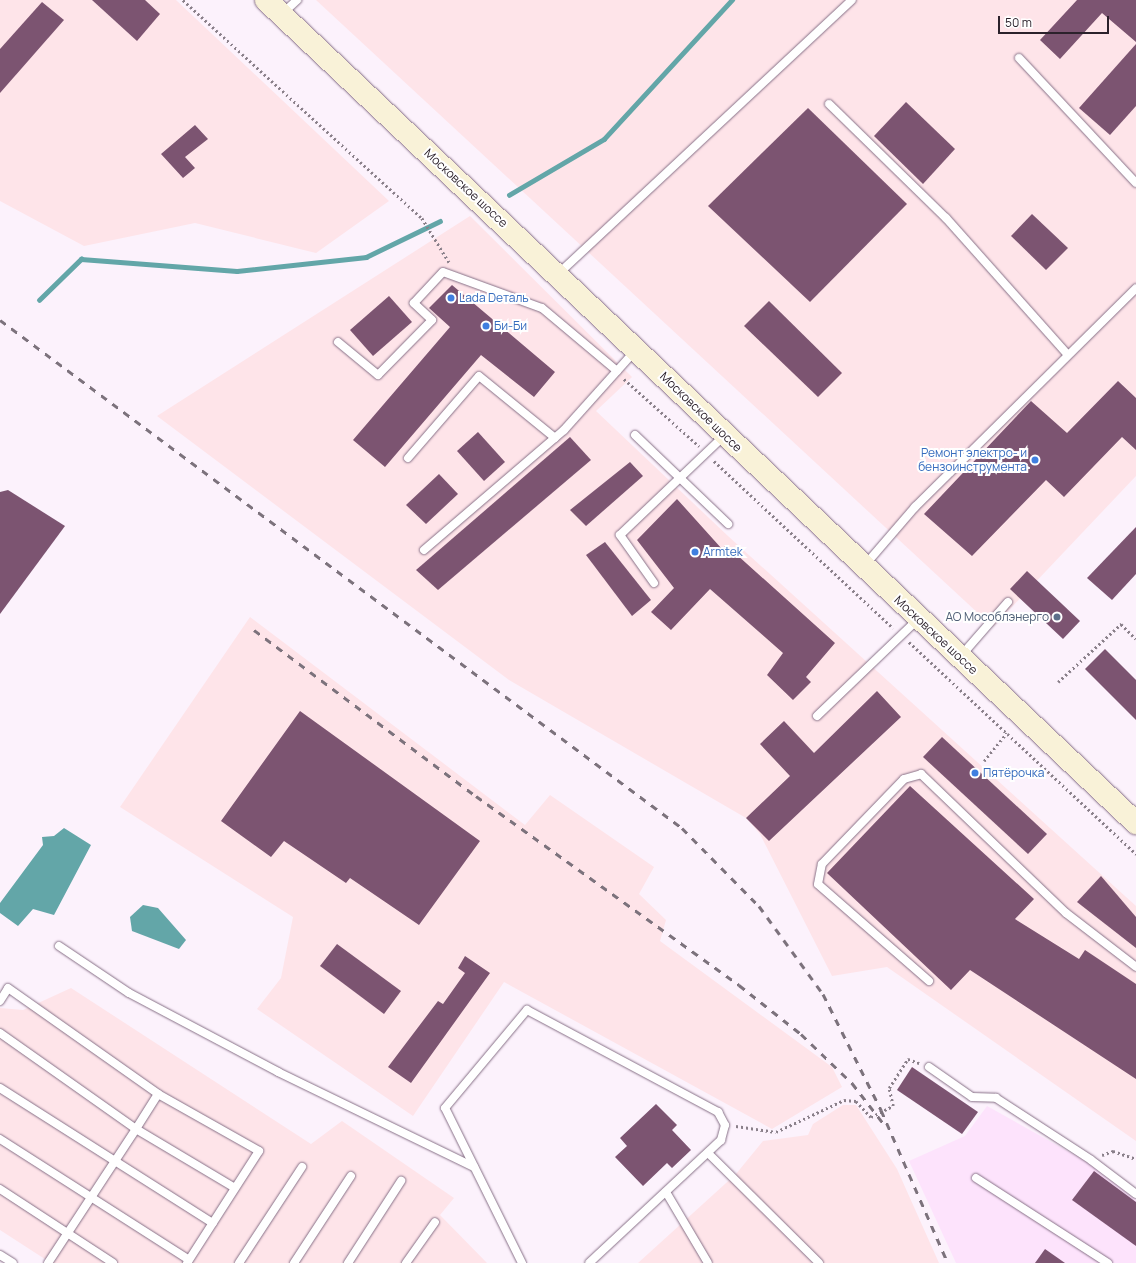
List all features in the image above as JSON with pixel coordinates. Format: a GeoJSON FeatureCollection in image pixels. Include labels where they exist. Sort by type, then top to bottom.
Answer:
{"type":"FeatureCollection","features":[{"type":"Feature","properties":{"kind":"main road","name":"Московское шоссе"},"geometry":{"type":"LineString","coordinates":[[266,0],[863,567],[1136,823]]}},
{"type":"Feature","properties":{"kind":"lane"},"geometry":{"type":"LineString","coordinates":[[282,15],[297,0]]}},
{"type":"Feature","properties":{"kind":"lane"},"geometry":{"type":"LineString","coordinates":[[557,275],[852,0]]}},
{"type":"Feature","properties":{"kind":"lane"},"geometry":{"type":"LineString","coordinates":[[1018,58],[1136,183]]}},
{"type":"Feature","properties":{"kind":"lane"},"geometry":{"type":"LineString","coordinates":[[829,104],[946,218],[1068,355]]}},
{"type":"Feature","properties":{"kind":"lane"},"geometry":{"type":"LineString","coordinates":[[338,342],[378,375],[432,320],[414,303],[443,272],[542,308],[617,371]]}},
{"type":"Feature","properties":{"kind":"lane"},"geometry":{"type":"LineString","coordinates":[[863,567],[915,507],[1136,288]]}},
{"type":"Feature","properties":{"kind":"lane"},"geometry":{"type":"LineString","coordinates":[[424,550],[555,438],[636,350]]}},
{"type":"Feature","properties":{"kind":"lane"},"geometry":{"type":"LineString","coordinates":[[408,458],[479,376],[555,438]]}},
{"type":"Feature","properties":{"kind":"lane"},"geometry":{"type":"LineString","coordinates":[[635,435],[728,524]]}},
{"type":"Feature","properties":{"kind":"lane"},"geometry":{"type":"LineString","coordinates":[[654,583],[620,535],[725,435]]}},
{"type":"Feature","properties":{"kind":"lane"},"geometry":{"type":"LineString","coordinates":[[960,658],[1008,602]]}},
{"type":"Feature","properties":{"kind":"lane"},"geometry":{"type":"LineString","coordinates":[[817,716],[918,619]]}},
{"type":"Feature","properties":{"kind":"lane"},"geometry":{"type":"LineString","coordinates":[[929,981],[818,884],[822,864],[904,779],[921,774],[1066,913],[1136,967]]}},
{"type":"Feature","properties":{"kind":"lane"},"geometry":{"type":"LineString","coordinates":[[59,946],[129,993],[265,1065],[474,1167]]}},
{"type":"Feature","properties":{"kind":"lane"},"geometry":{"type":"LineString","coordinates":[[0,1001],[8,988],[158,1094],[258,1152],[188,1261],[0,1139]]}},
{"type":"Feature","properties":{"kind":"lane"},"geometry":{"type":"LineString","coordinates":[[522,1263],[445,1108],[527,1010],[718,1112],[725,1125],[721,1140],[589,1263]]}},
{"type":"Feature","properties":{"kind":"lane"},"geometry":{"type":"LineString","coordinates":[[0,1033],[136,1129],[235,1188]]}},
{"type":"Feature","properties":{"kind":"lane"},"geometry":{"type":"LineString","coordinates":[[929,1067],[972,1097],[996,1098],[1091,1160],[1136,1194]]}},
{"type":"Feature","properties":{"kind":"lane"},"geometry":{"type":"LineString","coordinates":[[0,1088],[114,1162],[213,1223]]}},
{"type":"Feature","properties":{"kind":"lane"},"geometry":{"type":"LineString","coordinates":[[48,1263],[158,1094]]}},
{"type":"Feature","properties":{"kind":"lane"},"geometry":{"type":"LineString","coordinates":[[708,1153],[819,1263]]}},
{"type":"Feature","properties":{"kind":"lane"},"geometry":{"type":"LineString","coordinates":[[239,1263],[302,1167]]}},
{"type":"Feature","properties":{"kind":"lane"},"geometry":{"type":"LineString","coordinates":[[294,1263],[351,1176]]}},
{"type":"Feature","properties":{"kind":"lane"},"geometry":{"type":"LineString","coordinates":[[976,1178],[1108,1263]]}},
{"type":"Feature","properties":{"kind":"lane"},"geometry":{"type":"LineString","coordinates":[[348,1263],[401,1181]]}},
{"type":"Feature","properties":{"kind":"lane"},"geometry":{"type":"LineString","coordinates":[[0,1189],[113,1263]]}},
{"type":"Feature","properties":{"kind":"lane"},"geometry":{"type":"LineString","coordinates":[[666,1192],[708,1263]]}},
{"type":"Feature","properties":{"kind":"lane"},"geometry":{"type":"LineString","coordinates":[[406,1263],[435,1222]]}},
{"type":"Feature","properties":{"kind":"lane"},"geometry":{"type":"LineString","coordinates":[[0,1255],[12,1263]]}},
{"type":"Feature","properties":{"kind":"path"},"geometry":{"type":"LineString","coordinates":[[183,0],[422,218],[465,280]]}},
{"type":"Feature","properties":{"kind":"path"},"geometry":{"type":"LineString","coordinates":[[617,371],[1007,733],[1070,796],[1136,854]]}},
{"type":"Feature","properties":{"kind":"path"},"geometry":{"type":"LineString","coordinates":[[1058,682],[1121,624],[1136,639]]}},
{"type":"Feature","properties":{"kind":"path"},"geometry":{"type":"LineString","coordinates":[[984,761],[1007,733]]}},
{"type":"Feature","properties":{"kind":"path"},"geometry":{"type":"LineString","coordinates":[[725,1125],[776,1132],[844,1100],[856,1101],[871,1117],[893,1106],[889,1088],[908,1059],[929,1067]]}},
{"type":"Feature","properties":{"kind":"path"},"geometry":{"type":"LineString","coordinates":[[1091,1160],[1113,1151],[1136,1159]]}},
{"type":"Feature","properties":{"kind":"shaded area"},"geometry":{"type":"Polygon","coordinates":[[[0,0],[176,0],[389,201],[316,253],[195,223],[84,246],[0,201],[0,0]]]}},
{"type":"Feature","properties":{"kind":"shaded area"},"geometry":{"type":"Polygon","coordinates":[[[316,0],[1136,0],[1136,476],[993,627],[316,0]]]}},
{"type":"Feature","properties":{"kind":"shaded area"},"geometry":{"type":"Polygon","coordinates":[[[470,216],[632,377],[596,411],[728,536],[1136,906],[1136,1141],[887,967],[832,976],[760,834],[746,818],[509,680],[157,416],[470,216]]]}},
{"type":"Feature","properties":{"kind":"shaded area"},"geometry":{"type":"Polygon","coordinates":[[[250,617],[525,825],[550,795],[654,867],[639,894],[666,920],[660,941],[832,1067],[842,1087],[772,1129],[504,982],[413,1116],[257,1009],[281,978],[293,917],[120,807],[250,617]]]}},
{"type":"Feature","properties":{"kind":"shaded area"},"geometry":{"type":"Polygon","coordinates":[[[71,988],[311,1144],[342,1121],[454,1198],[440,1215],[487,1263],[51,1263],[0,1230],[0,1008],[23,1010],[71,988]]]}},
{"type":"Feature","properties":{"kind":"shaded area"},"geometry":{"type":"Polygon","coordinates":[[[843,1105],[856,1105],[897,1169],[939,1263],[638,1263],[736,1174],[763,1141],[808,1135],[813,1124],[843,1105]]]}},
{"type":"Feature","properties":{"kind":"shaded area"},"geometry":{"type":"Polygon","coordinates":[[[987,1106],[1087,1162],[1136,1200],[1136,1263],[956,1263],[909,1161],[965,1136],[987,1106]]]}},
{"type":"Feature","properties":{"kind":"water"},"geometry":{"type":"Polygon","coordinates":[[[64,828],[91,845],[54,915],[33,909],[18,926],[0,913],[0,903],[43,845],[42,837],[54,836],[64,828]]]}},
{"type":"Feature","properties":{"kind":"water"},"geometry":{"type":"Polygon","coordinates":[[[143,905],[158,908],[186,940],[179,949],[132,931],[130,917],[143,905]]]}},
{"type":"Feature","properties":{"kind":"building"},"geometry":{"type":"Polygon","coordinates":[[[92,0],[145,0],[160,14],[137,41],[92,0]]]}},
{"type":"Feature","properties":{"kind":"building"},"geometry":{"type":"Polygon","coordinates":[[[1077,0],[1136,0],[1136,42],[1102,13],[1060,59],[1040,40],[1077,0]]]}},
{"type":"Feature","properties":{"kind":"building"},"geometry":{"type":"Polygon","coordinates":[[[42,2],[64,20],[0,93],[0,49],[42,2]]]}},
{"type":"Feature","properties":{"kind":"building"},"geometry":{"type":"Polygon","coordinates":[[[1136,44],[1136,106],[1110,135],[1079,108],[1136,44]]]}},
{"type":"Feature","properties":{"kind":"building"},"geometry":{"type":"Polygon","coordinates":[[[906,102],[955,149],[923,184],[874,136],[906,102]]]}},
{"type":"Feature","properties":{"kind":"building"},"geometry":{"type":"Polygon","coordinates":[[[808,108],[907,204],[810,302],[708,206],[808,108]]]}},
{"type":"Feature","properties":{"kind":"building"},"geometry":{"type":"Polygon","coordinates":[[[195,125],[208,139],[185,157],[195,168],[183,178],[161,154],[195,125]]]}},
{"type":"Feature","properties":{"kind":"building"},"geometry":{"type":"Polygon","coordinates":[[[1032,214],[1068,248],[1046,270],[1011,236],[1032,214]]]}},
{"type":"Feature","properties":{"kind":"building"},"geometry":{"type":"Polygon","coordinates":[[[452,285],[555,372],[534,397],[481,355],[385,467],[353,440],[450,327],[429,308],[452,285]]]}},
{"type":"Feature","properties":{"kind":"building"},"geometry":{"type":"Polygon","coordinates":[[[389,296],[412,322],[373,356],[350,330],[389,296]]]}},
{"type":"Feature","properties":{"kind":"building"},"geometry":{"type":"Polygon","coordinates":[[[769,301],[842,373],[818,397],[744,326],[769,301]]]}},
{"type":"Feature","properties":{"kind":"building"},"geometry":{"type":"Polygon","coordinates":[[[1118,381],[1136,398],[1136,450],[1122,437],[1064,497],[1046,480],[972,556],[924,514],[1031,401],[1067,433],[1118,381]]]}},
{"type":"Feature","properties":{"kind":"building"},"geometry":{"type":"Polygon","coordinates":[[[478,432],[505,462],[484,481],[457,451],[478,432]]]}},
{"type":"Feature","properties":{"kind":"building"},"geometry":{"type":"Polygon","coordinates":[[[570,437],[591,460],[438,590],[416,570],[570,437]]]}},
{"type":"Feature","properties":{"kind":"building"},"geometry":{"type":"Polygon","coordinates":[[[630,462],[643,476],[586,526],[570,510],[630,462]]]}},
{"type":"Feature","properties":{"kind":"building"},"geometry":{"type":"Polygon","coordinates":[[[439,474],[458,494],[426,524],[406,505],[439,474]]]}},
{"type":"Feature","properties":{"kind":"building"},"geometry":{"type":"Polygon","coordinates":[[[8,490],[65,526],[0,614],[0,492],[8,490]]]}},
{"type":"Feature","properties":{"kind":"building"},"geometry":{"type":"Polygon","coordinates":[[[677,499],[722,549],[726,545],[835,643],[806,677],[811,682],[793,700],[767,675],[783,653],[710,589],[671,630],[651,612],[674,588],[637,540],[677,499]]]}},
{"type":"Feature","properties":{"kind":"building"},"geometry":{"type":"Polygon","coordinates":[[[1136,527],[1136,574],[1112,600],[1087,578],[1136,527]]]}},
{"type":"Feature","properties":{"kind":"building"},"geometry":{"type":"Polygon","coordinates":[[[605,542],[651,600],[632,616],[586,555],[605,542]]]}},
{"type":"Feature","properties":{"kind":"building"},"geometry":{"type":"Polygon","coordinates":[[[1027,571],[1080,621],[1063,639],[1010,589],[1027,571]]]}},
{"type":"Feature","properties":{"kind":"building"},"geometry":{"type":"Polygon","coordinates":[[[1105,649],[1136,680],[1136,720],[1085,669],[1105,649]]]}},
{"type":"Feature","properties":{"kind":"building"},"geometry":{"type":"Polygon","coordinates":[[[877,691],[901,717],[769,841],[746,818],[790,776],[760,744],[784,721],[814,753],[877,691]]]}},
{"type":"Feature","properties":{"kind":"building"},"geometry":{"type":"Polygon","coordinates":[[[300,711],[480,841],[419,925],[350,878],[346,883],[284,841],[271,857],[221,821],[300,711]]]}},
{"type":"Feature","properties":{"kind":"building"},"geometry":{"type":"Polygon","coordinates":[[[942,737],[1047,834],[1028,854],[923,757],[942,737]]]}},
{"type":"Feature","properties":{"kind":"building"},"geometry":{"type":"Polygon","coordinates":[[[910,786],[1034,899],[1015,919],[1079,959],[1085,950],[1136,984],[1136,1079],[970,970],[951,990],[827,873],[910,786]]]}},
{"type":"Feature","properties":{"kind":"building"},"geometry":{"type":"Polygon","coordinates":[[[1101,876],[1136,917],[1136,948],[1077,902],[1101,876]]]}},
{"type":"Feature","properties":{"kind":"building"},"geometry":{"type":"Polygon","coordinates":[[[337,944],[401,991],[384,1014],[320,966],[337,944]]]}},
{"type":"Feature","properties":{"kind":"building"},"geometry":{"type":"Polygon","coordinates":[[[465,956],[490,973],[411,1083],[388,1067],[438,1001],[443,1004],[465,973],[458,968],[465,956]]]}},
{"type":"Feature","properties":{"kind":"building"},"geometry":{"type":"Polygon","coordinates":[[[912,1067],[978,1112],[962,1134],[897,1090],[912,1067]]]}},
{"type":"Feature","properties":{"kind":"building"},"geometry":{"type":"Polygon","coordinates":[[[656,1104],[677,1125],[672,1130],[691,1150],[672,1168],[667,1163],[643,1186],[615,1157],[627,1146],[620,1138],[656,1104]]]}},
{"type":"Feature","properties":{"kind":"building"},"geometry":{"type":"Polygon","coordinates":[[[1094,1171],[1136,1202],[1136,1246],[1072,1200],[1094,1171]]]}},
{"type":"Feature","properties":{"kind":"building"},"geometry":{"type":"Polygon","coordinates":[[[1045,1249],[1065,1263],[1035,1263],[1045,1249]]]}},
{"type":"Feature","properties":{"kind":"waterway"},"geometry":{"type":"LineString","coordinates":[[509,195],[604,139],[732,0]]}},
{"type":"Feature","properties":{"kind":"waterway"},"geometry":{"type":"LineString","coordinates":[[39,300],[81,259],[237,271],[366,257],[440,221]]}},
{"type":"Feature","properties":{"kind":"railway"},"geometry":{"type":"LineString","coordinates":[[0,320],[682,828],[759,906],[823,994],[881,1110],[948,1263]]}},
{"type":"Feature","properties":{"kind":"railway"},"geometry":{"type":"LineString","coordinates":[[254,630],[476,796],[739,985],[801,1034],[852,1083],[883,1123]]}},
{"type":"Feature","properties":{"kind":"place","name":"Lada Dеталь"},"geometry":{"type":"Point","coordinates":[451,298]}},
{"type":"Feature","properties":{"kind":"place","name":"Би-Би"},"geometry":{"type":"Point","coordinates":[486,326]}},
{"type":"Feature","properties":{"kind":"place","name":"Ремонт электро- и бензоинструмента"},"geometry":{"type":"Point","coordinates":[1035,460]}},
{"type":"Feature","properties":{"kind":"place","name":"Armtek"},"geometry":{"type":"Point","coordinates":[695,552]}},
{"type":"Feature","properties":{"kind":"place","name":"АО Мособлэнерго"},"geometry":{"type":"Point","coordinates":[1057,617]}},
{"type":"Feature","properties":{"kind":"place","name":"Пятёрочка"},"geometry":{"type":"Point","coordinates":[975,773]}}]}
